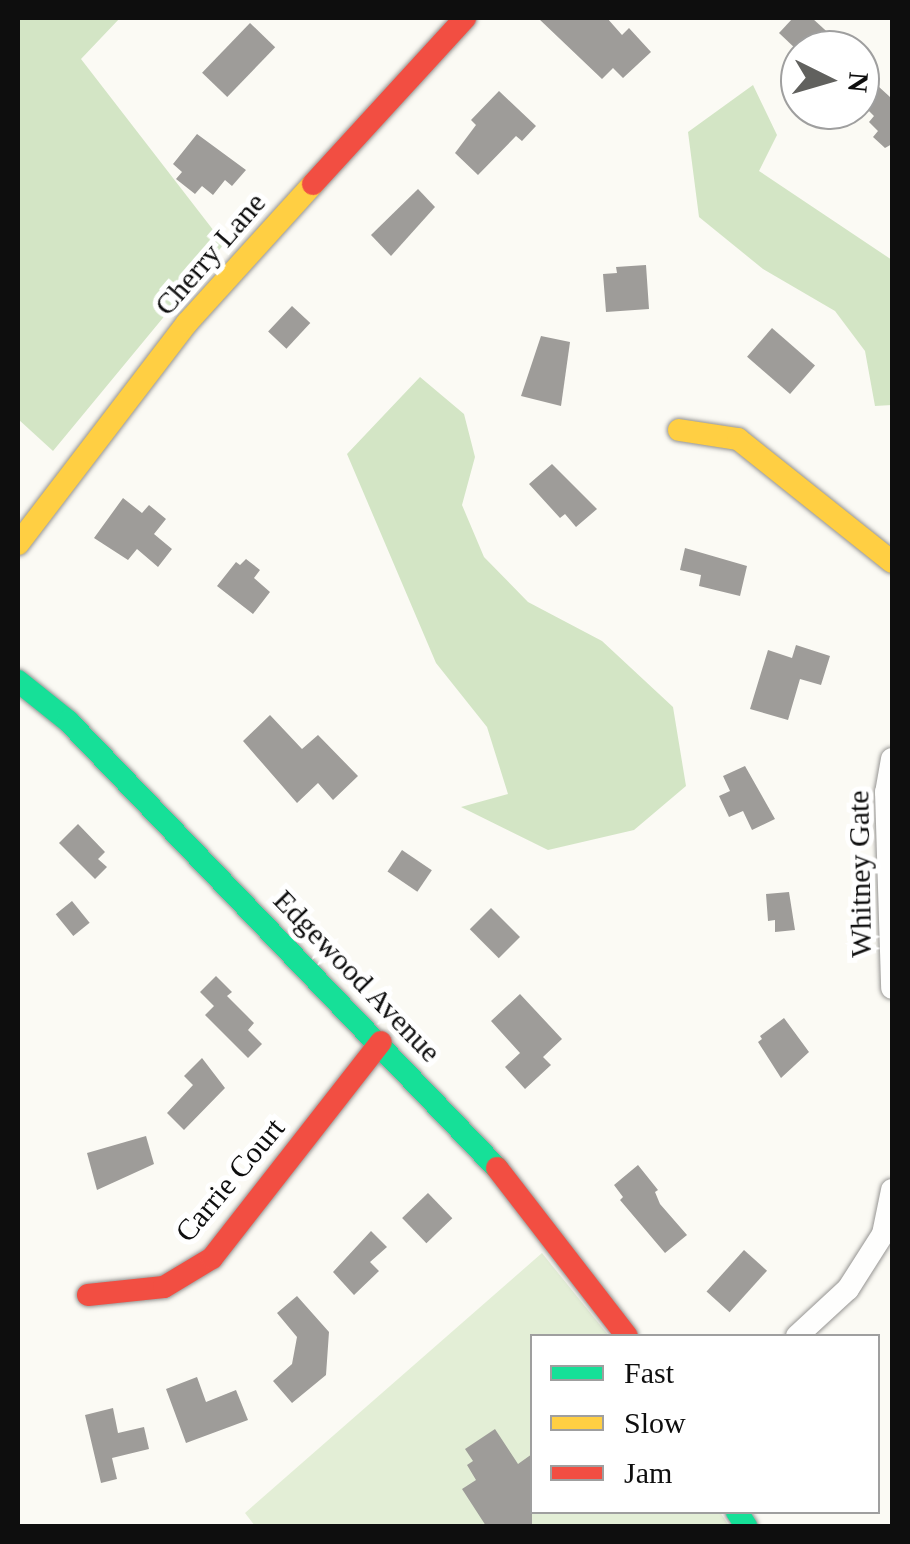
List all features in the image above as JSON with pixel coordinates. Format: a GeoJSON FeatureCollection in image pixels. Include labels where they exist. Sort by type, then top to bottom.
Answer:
{"type":"FeatureCollection","features":[{"type":"Feature","properties":{"kind":"street","name":"Cherry Lane"},"geometry":{"type":"LineString","coordinates":[[18,544],[187,323],[465,18]]}},
{"type":"Feature","properties":{"kind":"street"},"geometry":{"type":"LineString","coordinates":[[679,430],[738,440],[892,562]]}},
{"type":"Feature","properties":{"kind":"street","name":"Edgewood Avenue"},"geometry":{"type":"LineString","coordinates":[[18,681],[68,722],[481,1148],[595,1289],[626,1334]]}},
{"type":"Feature","properties":{"kind":"street","name":"Whitney Gate"},"geometry":{"type":"LineString","coordinates":[[892,760],[886,792],[892,988]]}},
{"type":"Feature","properties":{"kind":"street","name":"Carrie Court"},"geometry":{"type":"LineString","coordinates":[[88,1295],[164,1287],[212,1258],[381,1042]]}},
{"type":"Feature","properties":{"kind":"street"},"geometry":{"type":"LineString","coordinates":[[800,1334],[848,1289],[883,1234],[892,1190]]}},
{"type":"Feature","properties":{"kind":"green space"},"geometry":{"type":"Polygon","coordinates":[[[18,18],[120,18],[81,59],[224,244],[53,451],[18,419],[18,18]]]}},
{"type":"Feature","properties":{"kind":"green space"},"geometry":{"type":"Polygon","coordinates":[[[753,85],[777,135],[759,171],[892,260],[892,405],[875,406],[865,351],[835,311],[763,269],[699,217],[688,132],[753,85]]]}},
{"type":"Feature","properties":{"kind":"green space"},"geometry":{"type":"Polygon","coordinates":[[[420,377],[464,414],[475,457],[462,505],[484,557],[528,602],[602,641],[673,707],[686,786],[634,830],[548,850],[461,807],[508,794],[487,727],[436,663],[347,454],[420,377]]]}},
{"type":"Feature","properties":{"kind":"green space"},"geometry":{"type":"Polygon","coordinates":[[[542,1253],[607,1334],[530,1334],[530,1514],[721,1514],[729,1526],[255,1526],[245,1513],[542,1253]]]}},
{"type":"Feature","properties":{"kind":"building"},"geometry":{"type":"Polygon","coordinates":[[[538,18],[607,18],[622,35],[629,28],[651,52],[623,78],[613,68],[602,79],[538,18]]]}},
{"type":"Feature","properties":{"kind":"building"},"geometry":{"type":"Polygon","coordinates":[[[793,18],[812,18],[825,30],[782,30],[793,18]]]}},
{"type":"Feature","properties":{"kind":"building"},"geometry":{"type":"Polygon","coordinates":[[[250,23],[275,47],[227,97],[202,73],[250,23]]]}},
{"type":"Feature","properties":{"kind":"building"},"geometry":{"type":"Polygon","coordinates":[[[880,88],[890,97],[892,94],[892,144],[885,148],[873,137],[878,131],[880,88]]]}},
{"type":"Feature","properties":{"kind":"building"},"geometry":{"type":"Polygon","coordinates":[[[499,91],[536,126],[522,141],[516,136],[478,175],[455,153],[476,125],[471,120],[499,91]]]}},
{"type":"Feature","properties":{"kind":"building"},"geometry":{"type":"Polygon","coordinates":[[[197,134],[246,170],[232,186],[225,180],[213,195],[202,186],[195,194],[176,179],[182,172],[173,164],[197,134]]]}},
{"type":"Feature","properties":{"kind":"building"},"geometry":{"type":"Polygon","coordinates":[[[418,189],[435,207],[391,256],[371,235],[418,189]]]}},
{"type":"Feature","properties":{"kind":"building"},"geometry":{"type":"Polygon","coordinates":[[[646,265],[649,309],[606,312],[603,274],[617,273],[616,267],[646,265]]]}},
{"type":"Feature","properties":{"kind":"building"},"geometry":{"type":"Polygon","coordinates":[[[292,306],[310,323],[286,349],[268,332],[292,306]]]}},
{"type":"Feature","properties":{"kind":"building"},"geometry":{"type":"Polygon","coordinates":[[[772,328],[815,365],[790,394],[747,357],[772,328]]]}},
{"type":"Feature","properties":{"kind":"building"},"geometry":{"type":"Polygon","coordinates":[[[541,336],[570,342],[561,406],[521,396],[541,336]]]}},
{"type":"Feature","properties":{"kind":"building"},"geometry":{"type":"Polygon","coordinates":[[[552,464],[597,509],[576,527],[565,514],[560,518],[529,484],[552,464]]]}},
{"type":"Feature","properties":{"kind":"building"},"geometry":{"type":"Polygon","coordinates":[[[123,498],[142,513],[149,505],[166,519],[154,534],[172,549],[158,567],[137,549],[128,560],[94,538],[123,498]]]}},
{"type":"Feature","properties":{"kind":"building"},"geometry":{"type":"Polygon","coordinates":[[[685,548],[747,566],[740,596],[699,586],[701,575],[680,570],[685,548]]]}},
{"type":"Feature","properties":{"kind":"building"},"geometry":{"type":"Polygon","coordinates":[[[246,559],[260,570],[254,578],[270,592],[253,614],[217,586],[236,562],[240,565],[246,559]]]}},
{"type":"Feature","properties":{"kind":"building"},"geometry":{"type":"Polygon","coordinates":[[[796,645],[830,656],[821,685],[800,679],[788,720],[750,709],[768,650],[792,658],[796,645]]]}},
{"type":"Feature","properties":{"kind":"building"},"geometry":{"type":"Polygon","coordinates":[[[270,715],[302,749],[318,735],[358,776],[333,800],[318,783],[297,803],[243,741],[270,715]]]}},
{"type":"Feature","properties":{"kind":"building"},"geometry":{"type":"Polygon","coordinates":[[[745,766],[775,819],[752,830],[743,811],[729,817],[719,796],[730,791],[723,776],[745,766]]]}},
{"type":"Feature","properties":{"kind":"building"},"geometry":{"type":"Polygon","coordinates":[[[78,824],[105,852],[98,859],[107,867],[95,879],[59,843],[78,824]]]}},
{"type":"Feature","properties":{"kind":"building"},"geometry":{"type":"Polygon","coordinates":[[[402,850],[432,870],[417,892],[387,872],[402,850]]]}},
{"type":"Feature","properties":{"kind":"building"},"geometry":{"type":"Polygon","coordinates":[[[789,892],[795,930],[775,932],[775,920],[768,921],[766,894],[789,892]]]}},
{"type":"Feature","properties":{"kind":"building"},"geometry":{"type":"Polygon","coordinates":[[[72,901],[90,923],[73,936],[56,914],[72,901]]]}},
{"type":"Feature","properties":{"kind":"building"},"geometry":{"type":"Polygon","coordinates":[[[491,908],[520,937],[499,958],[470,929],[491,908]]]}},
{"type":"Feature","properties":{"kind":"building"},"geometry":{"type":"Polygon","coordinates":[[[216,976],[232,992],[227,996],[254,1023],[248,1030],[262,1044],[248,1058],[205,1015],[214,1006],[200,992],[216,976]]]}},
{"type":"Feature","properties":{"kind":"building"},"geometry":{"type":"Polygon","coordinates":[[[520,994],[562,1039],[543,1057],[551,1065],[525,1089],[505,1067],[520,1053],[491,1021],[520,994]]]}},
{"type":"Feature","properties":{"kind":"building"},"geometry":{"type":"Polygon","coordinates":[[[784,1018],[809,1052],[781,1078],[758,1042],[760,1036],[784,1018]]]}},
{"type":"Feature","properties":{"kind":"building"},"geometry":{"type":"Polygon","coordinates":[[[202,1058],[225,1088],[184,1130],[167,1113],[193,1085],[184,1076],[202,1058]]]}},
{"type":"Feature","properties":{"kind":"building"},"geometry":{"type":"Polygon","coordinates":[[[146,1136],[154,1164],[97,1190],[87,1153],[146,1136]]]}},
{"type":"Feature","properties":{"kind":"building"},"geometry":{"type":"Polygon","coordinates":[[[638,1165],[658,1190],[655,1192],[660,1204],[687,1235],[665,1253],[620,1200],[623,1197],[614,1185],[638,1165]]]}},
{"type":"Feature","properties":{"kind":"building"},"geometry":{"type":"Polygon","coordinates":[[[428,1193],[452,1218],[426,1243],[402,1218],[428,1193]]]}},
{"type":"Feature","properties":{"kind":"building"},"geometry":{"type":"Polygon","coordinates":[[[371,1231],[387,1247],[370,1262],[379,1271],[354,1295],[333,1272],[371,1231]]]}},
{"type":"Feature","properties":{"kind":"building"},"geometry":{"type":"Polygon","coordinates":[[[744,1250],[767,1271],[730,1312],[707,1292],[744,1250]]]}},
{"type":"Feature","properties":{"kind":"building"},"geometry":{"type":"Polygon","coordinates":[[[297,1296],[329,1332],[326,1375],[292,1403],[273,1381],[292,1364],[297,1337],[277,1313],[297,1296]]]}},
{"type":"Feature","properties":{"kind":"building"},"geometry":{"type":"Polygon","coordinates":[[[197,1377],[206,1402],[236,1390],[248,1420],[186,1443],[166,1389],[197,1377]]]}},
{"type":"Feature","properties":{"kind":"building"},"geometry":{"type":"Polygon","coordinates":[[[113,1408],[118,1433],[144,1427],[149,1449],[112,1458],[117,1479],[101,1483],[85,1415],[113,1408]]]}},
{"type":"Feature","properties":{"kind":"building"},"geometry":{"type":"Polygon","coordinates":[[[495,1429],[518,1464],[530,1455],[532,1526],[486,1526],[462,1489],[476,1480],[467,1465],[473,1461],[465,1449],[495,1429]]]}},
{"type":"Feature","properties":{"kind":"traffic: fast"},"geometry":{"type":"LineString","coordinates":[[18,681],[68,721],[497,1168]]}},
{"type":"Feature","properties":{"kind":"traffic: fast"},"geometry":{"type":"LineString","coordinates":[[738,1514],[746,1526]]}},
{"type":"Feature","properties":{"kind":"traffic: slow"},"geometry":{"type":"LineString","coordinates":[[18,544],[187,323],[313,184]]}},
{"type":"Feature","properties":{"kind":"traffic: slow"},"geometry":{"type":"LineString","coordinates":[[679,430],[738,439],[892,562]]}},
{"type":"Feature","properties":{"kind":"traffic: jam"},"geometry":{"type":"LineString","coordinates":[[313,184],[465,18]]}},
{"type":"Feature","properties":{"kind":"traffic: jam"},"geometry":{"type":"LineString","coordinates":[[88,1295],[164,1287],[212,1258],[381,1042]]}},
{"type":"Feature","properties":{"kind":"traffic: jam"},"geometry":{"type":"LineString","coordinates":[[497,1168],[625,1334]]}}]}
